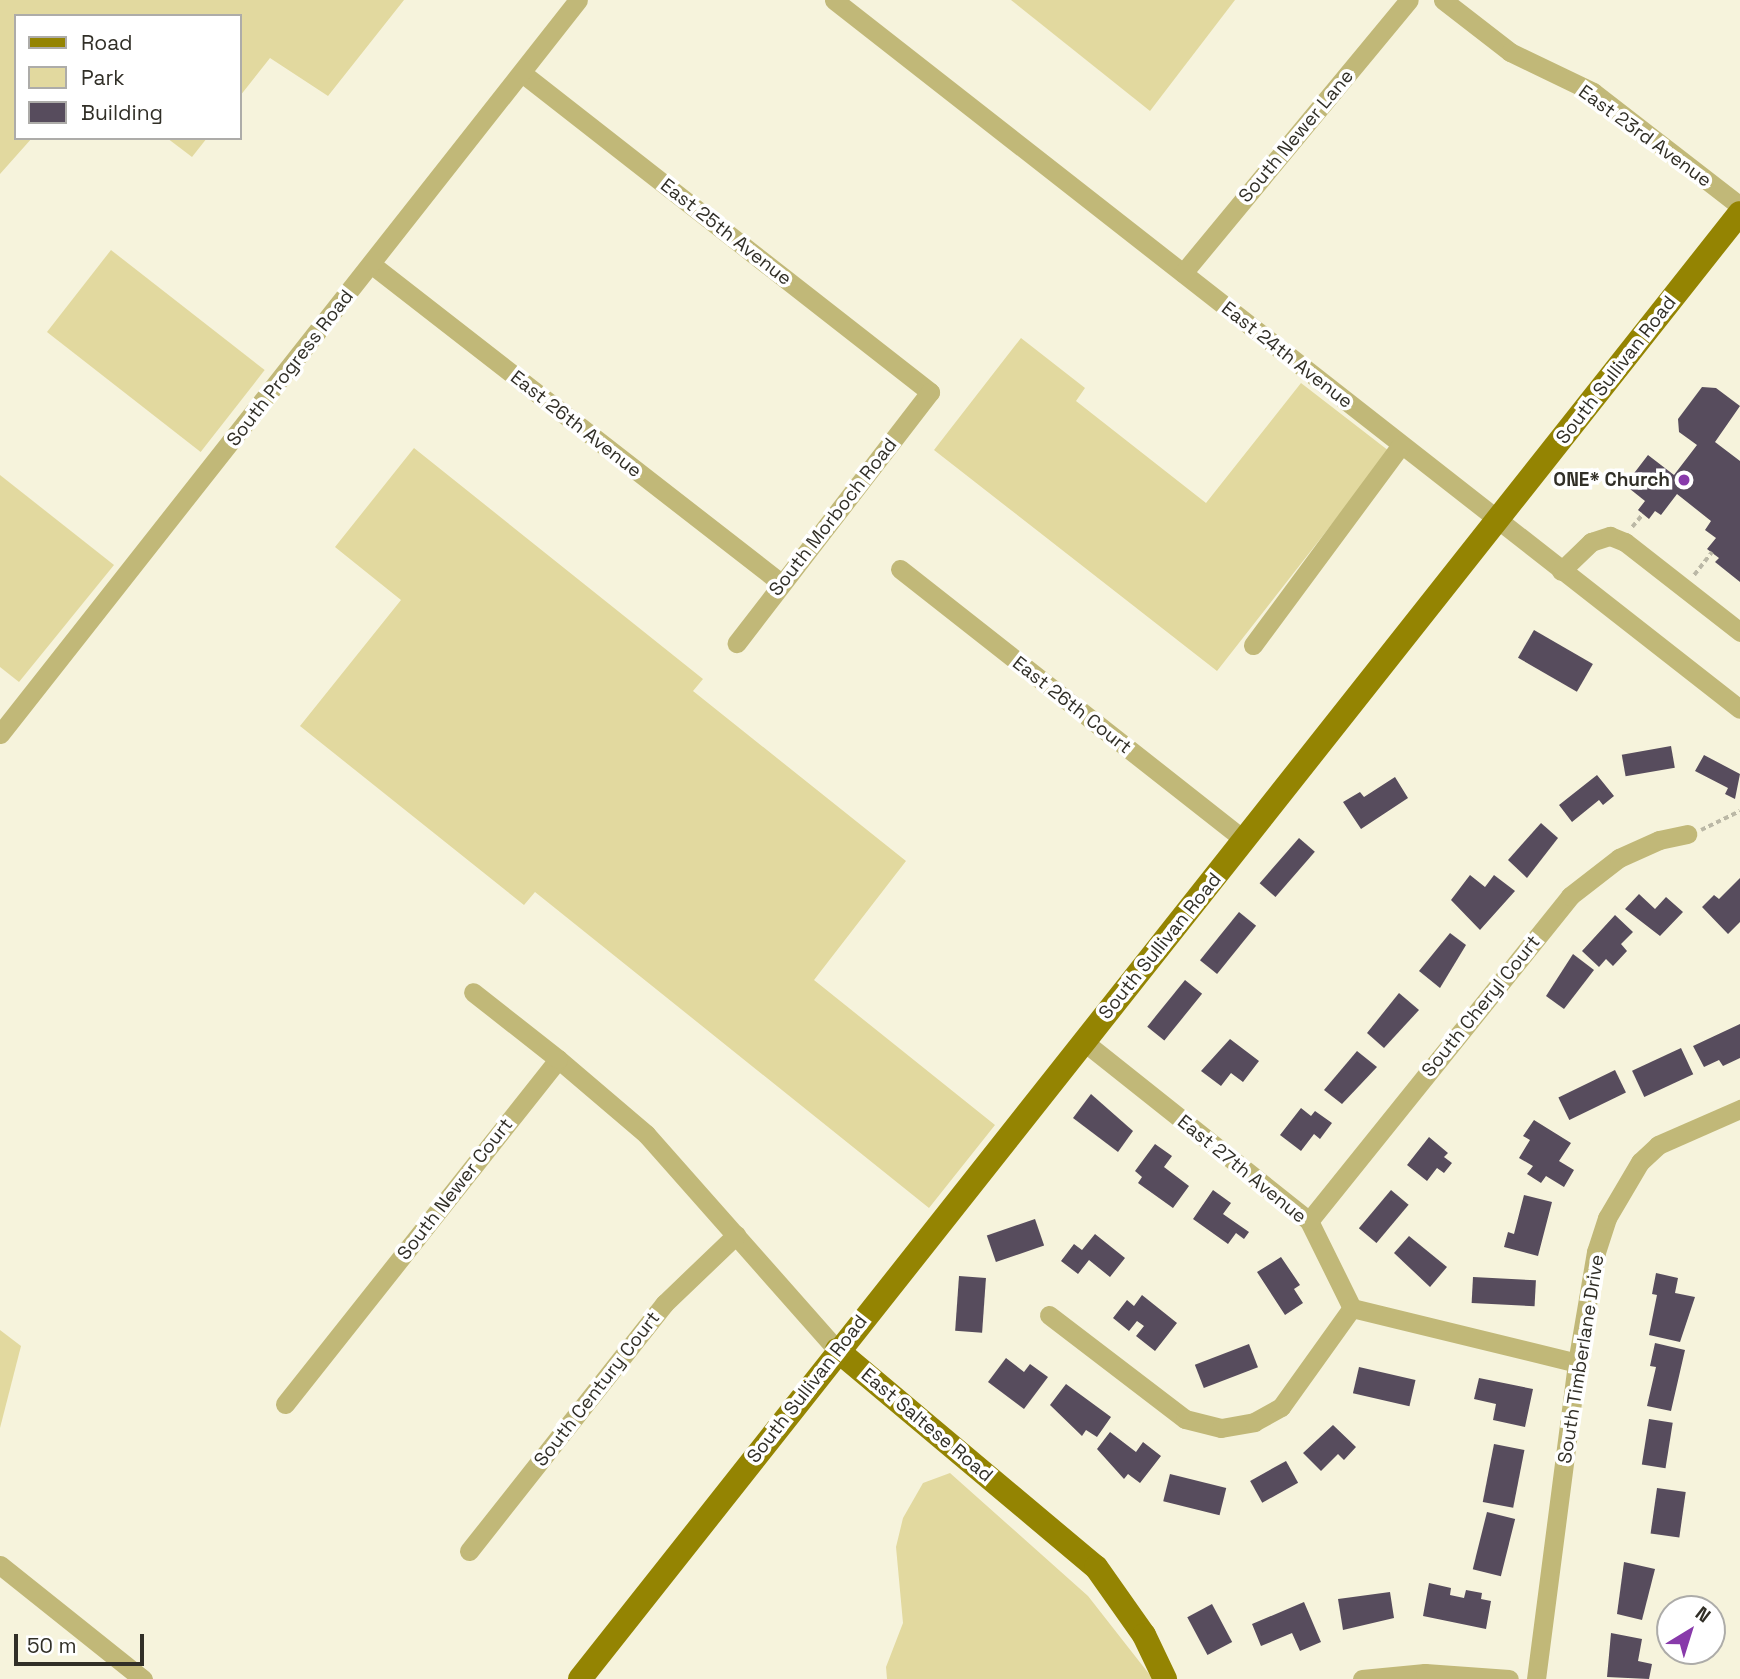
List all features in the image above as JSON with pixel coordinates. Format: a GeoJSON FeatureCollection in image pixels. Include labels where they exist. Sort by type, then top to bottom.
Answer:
{"type":"FeatureCollection","features":[{"type":"Feature","properties":{"kind":"main road","name":"South Sullivan Road"},"geometry":{"type":"LineString","coordinates":[[585,1677],[837,1350],[1740,213]]}},
{"type":"Feature","properties":{"kind":"main road","name":"East Saltese Road"},"geometry":{"type":"LineString","coordinates":[[837,1350],[1096,1567],[1144,1635],[1165,1679]]}},
{"type":"Feature","properties":{"kind":"street","name":"South Progress Road"},"geometry":{"type":"LineString","coordinates":[[0,734],[578,0]]}},
{"type":"Feature","properties":{"kind":"street","name":"East 24th Avenue"},"geometry":{"type":"LineString","coordinates":[[834,0],[1740,709]]}},
{"type":"Feature","properties":{"kind":"street","name":"South Newer Lane"},"geometry":{"type":"LineString","coordinates":[[1183,273],[1409,0]]}},
{"type":"Feature","properties":{"kind":"street","name":"East 23rd Avenue"},"geometry":{"type":"LineString","coordinates":[[1443,0],[1510,52],[1593,92],[1740,206]]}},
{"type":"Feature","properties":{"kind":"street","name":"East 25th Avenue"},"geometry":{"type":"LineString","coordinates":[[522,73],[930,391]]}},
{"type":"Feature","properties":{"kind":"street","name":"East 26th Avenue"},"geometry":{"type":"LineString","coordinates":[[371,264],[781,583]]}},
{"type":"Feature","properties":{"kind":"street","name":"South Morboch Road"},"geometry":{"type":"LineString","coordinates":[[737,643],[930,391]]}},
{"type":"Feature","properties":{"kind":"street"},"geometry":{"type":"LineString","coordinates":[[1252,645],[1401,445]]}},
{"type":"Feature","properties":{"kind":"street"},"geometry":{"type":"LineString","coordinates":[[1561,571],[1591,542],[1610,536],[1625,542],[1740,632]]}},
{"type":"Feature","properties":{"kind":"street","name":"East 26th Court"},"geometry":{"type":"LineString","coordinates":[[900,569],[1244,840]]}},
{"type":"Feature","properties":{"kind":"street","name":"South Cheryl Court"},"geometry":{"type":"LineString","coordinates":[[1309,1221],[1570,896],[1619,858],[1659,840],[1687,834]]}},
{"type":"Feature","properties":{"kind":"street"},"geometry":{"type":"LineString","coordinates":[[472,992],[558,1059]]}},
{"type":"Feature","properties":{"kind":"street","name":"East 27th Avenue"},"geometry":{"type":"LineString","coordinates":[[1083,1041],[1309,1221],[1352,1308]]}},
{"type":"Feature","properties":{"kind":"street","name":"East Saltese Road"},"geometry":{"type":"LineString","coordinates":[[558,1059],[646,1134],[837,1350]]}},
{"type":"Feature","properties":{"kind":"street","name":"South Newer Court"},"geometry":{"type":"LineString","coordinates":[[285,1404],[558,1059]]}},
{"type":"Feature","properties":{"kind":"street","name":"South Timberlane Drive"},"geometry":{"type":"LineString","coordinates":[[1536,1679],[1577,1363],[1596,1252],[1622,1189],[1658,1145],[1740,1109]]}},
{"type":"Feature","properties":{"kind":"street","name":"South Century Court"},"geometry":{"type":"LineString","coordinates":[[469,1551],[664,1304],[736,1236]]}},
{"type":"Feature","properties":{"kind":"street"},"geometry":{"type":"LineString","coordinates":[[1049,1314],[1185,1419],[1221,1428],[1254,1422],[1281,1407],[1352,1308],[1577,1363]]}},
{"type":"Feature","properties":{"kind":"street"},"geometry":{"type":"LineString","coordinates":[[0,1565],[143,1679]]}},
{"type":"Feature","properties":{"kind":"street"},"geometry":{"type":"LineString","coordinates":[[1362,1679],[1425,1673],[1508,1679]]}},
{"type":"Feature","properties":{"kind":"path"},"geometry":{"type":"LineString","coordinates":[[1632,527],[1643,514]]}},
{"type":"Feature","properties":{"kind":"path"},"geometry":{"type":"LineString","coordinates":[[1694,575],[1712,552]]}},
{"type":"Feature","properties":{"kind":"path"},"geometry":{"type":"LineString","coordinates":[[1687,834],[1740,811]]}},
{"type":"Feature","properties":{"kind":"green space"},"geometry":{"type":"Polygon","coordinates":[[[0,0],[404,0],[328,96],[270,58],[242,93],[242,14],[14,14],[14,140],[30,140],[0,174],[0,0]]]}},
{"type":"Feature","properties":{"kind":"green space"},"geometry":{"type":"Polygon","coordinates":[[[1011,0],[1235,0],[1150,111],[1011,0]]]}},
{"type":"Feature","properties":{"kind":"green space"},"geometry":{"type":"Polygon","coordinates":[[[170,140],[205,140],[192,157],[170,140]]]}},
{"type":"Feature","properties":{"kind":"green space"},"geometry":{"type":"Polygon","coordinates":[[[111,250],[265,370],[201,452],[47,332],[111,250]]]}},
{"type":"Feature","properties":{"kind":"green space"},"geometry":{"type":"Polygon","coordinates":[[[1021,338],[1085,388],[1076,401],[1206,503],[1301,383],[1389,451],[1217,671],[934,450],[1021,338]]]}},
{"type":"Feature","properties":{"kind":"green space"},"geometry":{"type":"Polygon","coordinates":[[[414,448],[703,679],[693,691],[906,861],[814,980],[995,1125],[929,1208],[535,892],[524,905],[300,726],[401,600],[335,547],[414,448]]]}},
{"type":"Feature","properties":{"kind":"green space"},"geometry":{"type":"Polygon","coordinates":[[[0,475],[114,565],[19,682],[0,667],[0,475]]]}},
{"type":"Feature","properties":{"kind":"green space"},"geometry":{"type":"Polygon","coordinates":[[[0,1330],[21,1346],[0,1428],[0,1330]]]}},
{"type":"Feature","properties":{"kind":"green space"},"geometry":{"type":"Polygon","coordinates":[[[950,1473],[1088,1596],[1153,1679],[887,1679],[886,1667],[903,1623],[896,1547],[903,1518],[923,1483],[950,1473]]]}},
{"type":"Feature","properties":{"kind":"building","name":"ONE* Church"},"geometry":{"type":"Polygon","coordinates":[[[1702,387],[1716,388],[1740,406],[1715,442],[1740,461],[1740,582],[1715,562],[1719,558],[1707,549],[1716,538],[1705,530],[1711,521],[1677,494],[1661,515],[1655,511],[1649,519],[1638,510],[1645,501],[1625,485],[1648,455],[1674,475],[1697,445],[1679,432],[1678,419],[1702,387]]]}},
{"type":"Feature","properties":{"kind":"building"},"geometry":{"type":"Polygon","coordinates":[[[1534,630],[1593,664],[1577,692],[1518,658],[1534,630]]]}},
{"type":"Feature","properties":{"kind":"building"},"geometry":{"type":"Polygon","coordinates":[[[1671,746],[1675,768],[1626,776],[1622,755],[1671,746]]]}},
{"type":"Feature","properties":{"kind":"building"},"geometry":{"type":"Polygon","coordinates":[[[1704,755],[1740,774],[1735,799],[1725,794],[1728,788],[1695,771],[1704,755]]]}},
{"type":"Feature","properties":{"kind":"building"},"geometry":{"type":"Polygon","coordinates":[[[1597,775],[1614,796],[1603,805],[1599,800],[1572,822],[1559,805],[1597,775]]]}},
{"type":"Feature","properties":{"kind":"building"},"geometry":{"type":"Polygon","coordinates":[[[1395,777],[1408,798],[1361,829],[1343,802],[1360,792],[1364,797],[1395,777]]]}},
{"type":"Feature","properties":{"kind":"building"},"geometry":{"type":"Polygon","coordinates":[[[1541,823],[1558,838],[1527,878],[1508,860],[1541,823]]]}},
{"type":"Feature","properties":{"kind":"building"},"geometry":{"type":"Polygon","coordinates":[[[1299,838],[1315,852],[1275,897],[1260,883],[1299,838]]]}},
{"type":"Feature","properties":{"kind":"building"},"geometry":{"type":"Polygon","coordinates":[[[1470,875],[1485,887],[1494,875],[1515,891],[1480,930],[1451,900],[1470,875]]]}},
{"type":"Feature","properties":{"kind":"building"},"geometry":{"type":"Polygon","coordinates":[[[1740,878],[1740,922],[1728,934],[1702,907],[1714,895],[1719,899],[1740,878]]]}},
{"type":"Feature","properties":{"kind":"building"},"geometry":{"type":"Polygon","coordinates":[[[1639,894],[1655,909],[1666,897],[1683,912],[1660,936],[1625,909],[1639,894]]]}},
{"type":"Feature","properties":{"kind":"building"},"geometry":{"type":"Polygon","coordinates":[[[1239,912],[1256,926],[1217,974],[1200,960],[1239,912]]]}},
{"type":"Feature","properties":{"kind":"building"},"geometry":{"type":"Polygon","coordinates":[[[1615,915],[1633,932],[1621,944],[1627,951],[1613,966],[1606,959],[1599,967],[1582,951],[1615,915]]]}},
{"type":"Feature","properties":{"kind":"building"},"geometry":{"type":"Polygon","coordinates":[[[1450,933],[1466,945],[1440,988],[1419,971],[1450,933]]]}},
{"type":"Feature","properties":{"kind":"building"},"geometry":{"type":"Polygon","coordinates":[[[1573,954],[1594,970],[1564,1009],[1546,996],[1573,954]]]}},
{"type":"Feature","properties":{"kind":"building"},"geometry":{"type":"Polygon","coordinates":[[[1185,980],[1202,994],[1164,1040],[1147,1027],[1185,980]]]}},
{"type":"Feature","properties":{"kind":"building"},"geometry":{"type":"Polygon","coordinates":[[[1399,993],[1419,1010],[1384,1048],[1367,1033],[1399,993]]]}},
{"type":"Feature","properties":{"kind":"building"},"geometry":{"type":"Polygon","coordinates":[[[1740,1024],[1740,1058],[1723,1066],[1719,1060],[1704,1067],[1693,1046],[1740,1024]]]}},
{"type":"Feature","properties":{"kind":"building"},"geometry":{"type":"Polygon","coordinates":[[[1230,1039],[1259,1061],[1243,1082],[1231,1073],[1221,1086],[1201,1071],[1230,1039]]]}},
{"type":"Feature","properties":{"kind":"building"},"geometry":{"type":"Polygon","coordinates":[[[1681,1048],[1693,1074],[1644,1097],[1632,1071],[1681,1048]]]}},
{"type":"Feature","properties":{"kind":"building"},"geometry":{"type":"Polygon","coordinates":[[[1357,1051],[1377,1067],[1342,1104],[1324,1090],[1357,1051]]]}},
{"type":"Feature","properties":{"kind":"building"},"geometry":{"type":"Polygon","coordinates":[[[1615,1070],[1626,1092],[1569,1120],[1558,1098],[1615,1070]]]}},
{"type":"Feature","properties":{"kind":"building"},"geometry":{"type":"Polygon","coordinates":[[[1091,1094],[1133,1131],[1118,1152],[1073,1118],[1091,1094]]]}},
{"type":"Feature","properties":{"kind":"building"},"geometry":{"type":"Polygon","coordinates":[[[1301,1108],[1311,1116],[1315,1111],[1332,1123],[1320,1139],[1314,1134],[1301,1151],[1280,1135],[1301,1108]]]}},
{"type":"Feature","properties":{"kind":"building"},"geometry":{"type":"Polygon","coordinates":[[[1534,1120],[1571,1143],[1559,1161],[1574,1170],[1564,1187],[1546,1176],[1541,1183],[1527,1174],[1533,1166],[1519,1158],[1530,1140],[1523,1136],[1534,1120]]]}},
{"type":"Feature","properties":{"kind":"building"},"geometry":{"type":"Polygon","coordinates":[[[1429,1137],[1448,1153],[1444,1157],[1452,1163],[1444,1173],[1437,1168],[1427,1181],[1407,1165],[1429,1137]]]}},
{"type":"Feature","properties":{"kind":"building"},"geometry":{"type":"Polygon","coordinates":[[[1155,1144],[1172,1156],[1164,1167],[1189,1186],[1173,1208],[1138,1183],[1142,1177],[1135,1171],[1155,1144]]]}},
{"type":"Feature","properties":{"kind":"building"},"geometry":{"type":"Polygon","coordinates":[[[1213,1190],[1231,1203],[1223,1214],[1249,1232],[1244,1239],[1236,1233],[1228,1244],[1193,1219],[1213,1190]]]}},
{"type":"Feature","properties":{"kind":"building"},"geometry":{"type":"Polygon","coordinates":[[[1391,1190],[1409,1205],[1376,1243],[1359,1228],[1391,1190]]]}},
{"type":"Feature","properties":{"kind":"building"},"geometry":{"type":"Polygon","coordinates":[[[1524,1195],[1552,1202],[1538,1256],[1504,1247],[1508,1232],[1514,1234],[1524,1195]]]}},
{"type":"Feature","properties":{"kind":"building"},"geometry":{"type":"Polygon","coordinates":[[[1035,1219],[1044,1245],[996,1262],[987,1236],[1035,1219]]]}},
{"type":"Feature","properties":{"kind":"building"},"geometry":{"type":"Polygon","coordinates":[[[1095,1234],[1125,1258],[1110,1277],[1089,1260],[1078,1274],[1061,1261],[1074,1244],[1082,1250],[1095,1234]]]}},
{"type":"Feature","properties":{"kind":"building"},"geometry":{"type":"Polygon","coordinates":[[[1409,1236],[1447,1267],[1430,1287],[1394,1253],[1409,1236]]]}},
{"type":"Feature","properties":{"kind":"building"},"geometry":{"type":"Polygon","coordinates":[[[1281,1257],[1300,1285],[1294,1289],[1303,1303],[1285,1315],[1257,1272],[1281,1257]]]}},
{"type":"Feature","properties":{"kind":"building"},"geometry":{"type":"Polygon","coordinates":[[[1656,1273],[1678,1278],[1675,1293],[1695,1297],[1680,1342],[1649,1335],[1657,1295],[1652,1294],[1656,1273]]]}},
{"type":"Feature","properties":{"kind":"building"},"geometry":{"type":"Polygon","coordinates":[[[959,1276],[986,1278],[982,1333],[955,1331],[959,1276]]]}},
{"type":"Feature","properties":{"kind":"building"},"geometry":{"type":"Polygon","coordinates":[[[1473,1277],[1536,1280],[1535,1306],[1472,1303],[1473,1277]]]}},
{"type":"Feature","properties":{"kind":"building"},"geometry":{"type":"Polygon","coordinates":[[[1142,1295],[1177,1323],[1155,1351],[1136,1336],[1144,1326],[1137,1321],[1129,1331],[1113,1318],[1127,1300],[1134,1306],[1142,1295]]]}},
{"type":"Feature","properties":{"kind":"building"},"geometry":{"type":"Polygon","coordinates":[[[1655,1343],[1685,1350],[1671,1411],[1647,1406],[1656,1367],[1650,1366],[1655,1343]]]}},
{"type":"Feature","properties":{"kind":"building"},"geometry":{"type":"Polygon","coordinates":[[[1249,1344],[1258,1367],[1204,1388],[1195,1365],[1249,1344]]]}},
{"type":"Feature","properties":{"kind":"building"},"geometry":{"type":"Polygon","coordinates":[[[1006,1358],[1024,1372],[1030,1364],[1048,1377],[1024,1409],[988,1382],[1006,1358]]]}},
{"type":"Feature","properties":{"kind":"building"},"geometry":{"type":"Polygon","coordinates":[[[1359,1367],[1416,1380],[1409,1406],[1353,1393],[1359,1367]]]}},
{"type":"Feature","properties":{"kind":"building"},"geometry":{"type":"Polygon","coordinates":[[[1479,1378],[1533,1389],[1525,1427],[1493,1420],[1496,1404],[1474,1399],[1479,1378]]]}},
{"type":"Feature","properties":{"kind":"building"},"geometry":{"type":"Polygon","coordinates":[[[1066,1384],[1111,1417],[1097,1437],[1086,1430],[1082,1436],[1050,1405],[1066,1384]]]}},
{"type":"Feature","properties":{"kind":"building"},"geometry":{"type":"Polygon","coordinates":[[[1649,1419],[1673,1423],[1666,1468],[1642,1464],[1649,1419]]]}},
{"type":"Feature","properties":{"kind":"building"},"geometry":{"type":"Polygon","coordinates":[[[1333,1425],[1356,1447],[1344,1460],[1338,1454],[1321,1471],[1303,1453],[1333,1425]]]}},
{"type":"Feature","properties":{"kind":"building"},"geometry":{"type":"Polygon","coordinates":[[[1110,1432],[1136,1452],[1143,1442],[1161,1456],[1140,1483],[1128,1474],[1124,1479],[1097,1449],[1110,1432]]]}},
{"type":"Feature","properties":{"kind":"building"},"geometry":{"type":"Polygon","coordinates":[[[1494,1444],[1524,1450],[1513,1508],[1483,1502],[1494,1444]]]}},
{"type":"Feature","properties":{"kind":"building"},"geometry":{"type":"Polygon","coordinates":[[[1286,1461],[1298,1483],[1262,1503],[1250,1481],[1286,1461]]]}},
{"type":"Feature","properties":{"kind":"building"},"geometry":{"type":"Polygon","coordinates":[[[1170,1474],[1226,1488],[1220,1515],[1163,1501],[1170,1474]]]}},
{"type":"Feature","properties":{"kind":"building"},"geometry":{"type":"Polygon","coordinates":[[[1657,1488],[1686,1492],[1679,1538],[1651,1534],[1657,1488]]]}},
{"type":"Feature","properties":{"kind":"building"},"geometry":{"type":"Polygon","coordinates":[[[1487,1512],[1515,1519],[1501,1576],[1473,1569],[1487,1512]]]}},
{"type":"Feature","properties":{"kind":"building"},"geometry":{"type":"Polygon","coordinates":[[[1624,1562],[1655,1569],[1642,1620],[1617,1614],[1624,1562]]]}},
{"type":"Feature","properties":{"kind":"building"},"geometry":{"type":"Polygon","coordinates":[[[1429,1583],[1451,1588],[1450,1595],[1464,1598],[1466,1590],[1482,1593],[1481,1599],[1491,1601],[1486,1629],[1423,1616],[1429,1583]]]}},
{"type":"Feature","properties":{"kind":"building"},"geometry":{"type":"Polygon","coordinates":[[[1390,1592],[1394,1618],[1343,1630],[1338,1599],[1390,1592]]]}},
{"type":"Feature","properties":{"kind":"building"},"geometry":{"type":"Polygon","coordinates":[[[1304,1602],[1321,1642],[1300,1651],[1292,1633],[1261,1646],[1252,1624],[1304,1602]]]}},
{"type":"Feature","properties":{"kind":"building"},"geometry":{"type":"Polygon","coordinates":[[[1212,1604],[1232,1642],[1207,1655],[1187,1617],[1212,1604]]]}},
{"type":"Feature","properties":{"kind":"building"},"geometry":{"type":"Polygon","coordinates":[[[1611,1633],[1642,1639],[1638,1661],[1652,1664],[1649,1679],[1607,1677],[1611,1633]]]}},
{"type":"Feature","properties":{"kind":"place","name":"ONE* Church"},"geometry":{"type":"Point","coordinates":[1684,480]}}]}
